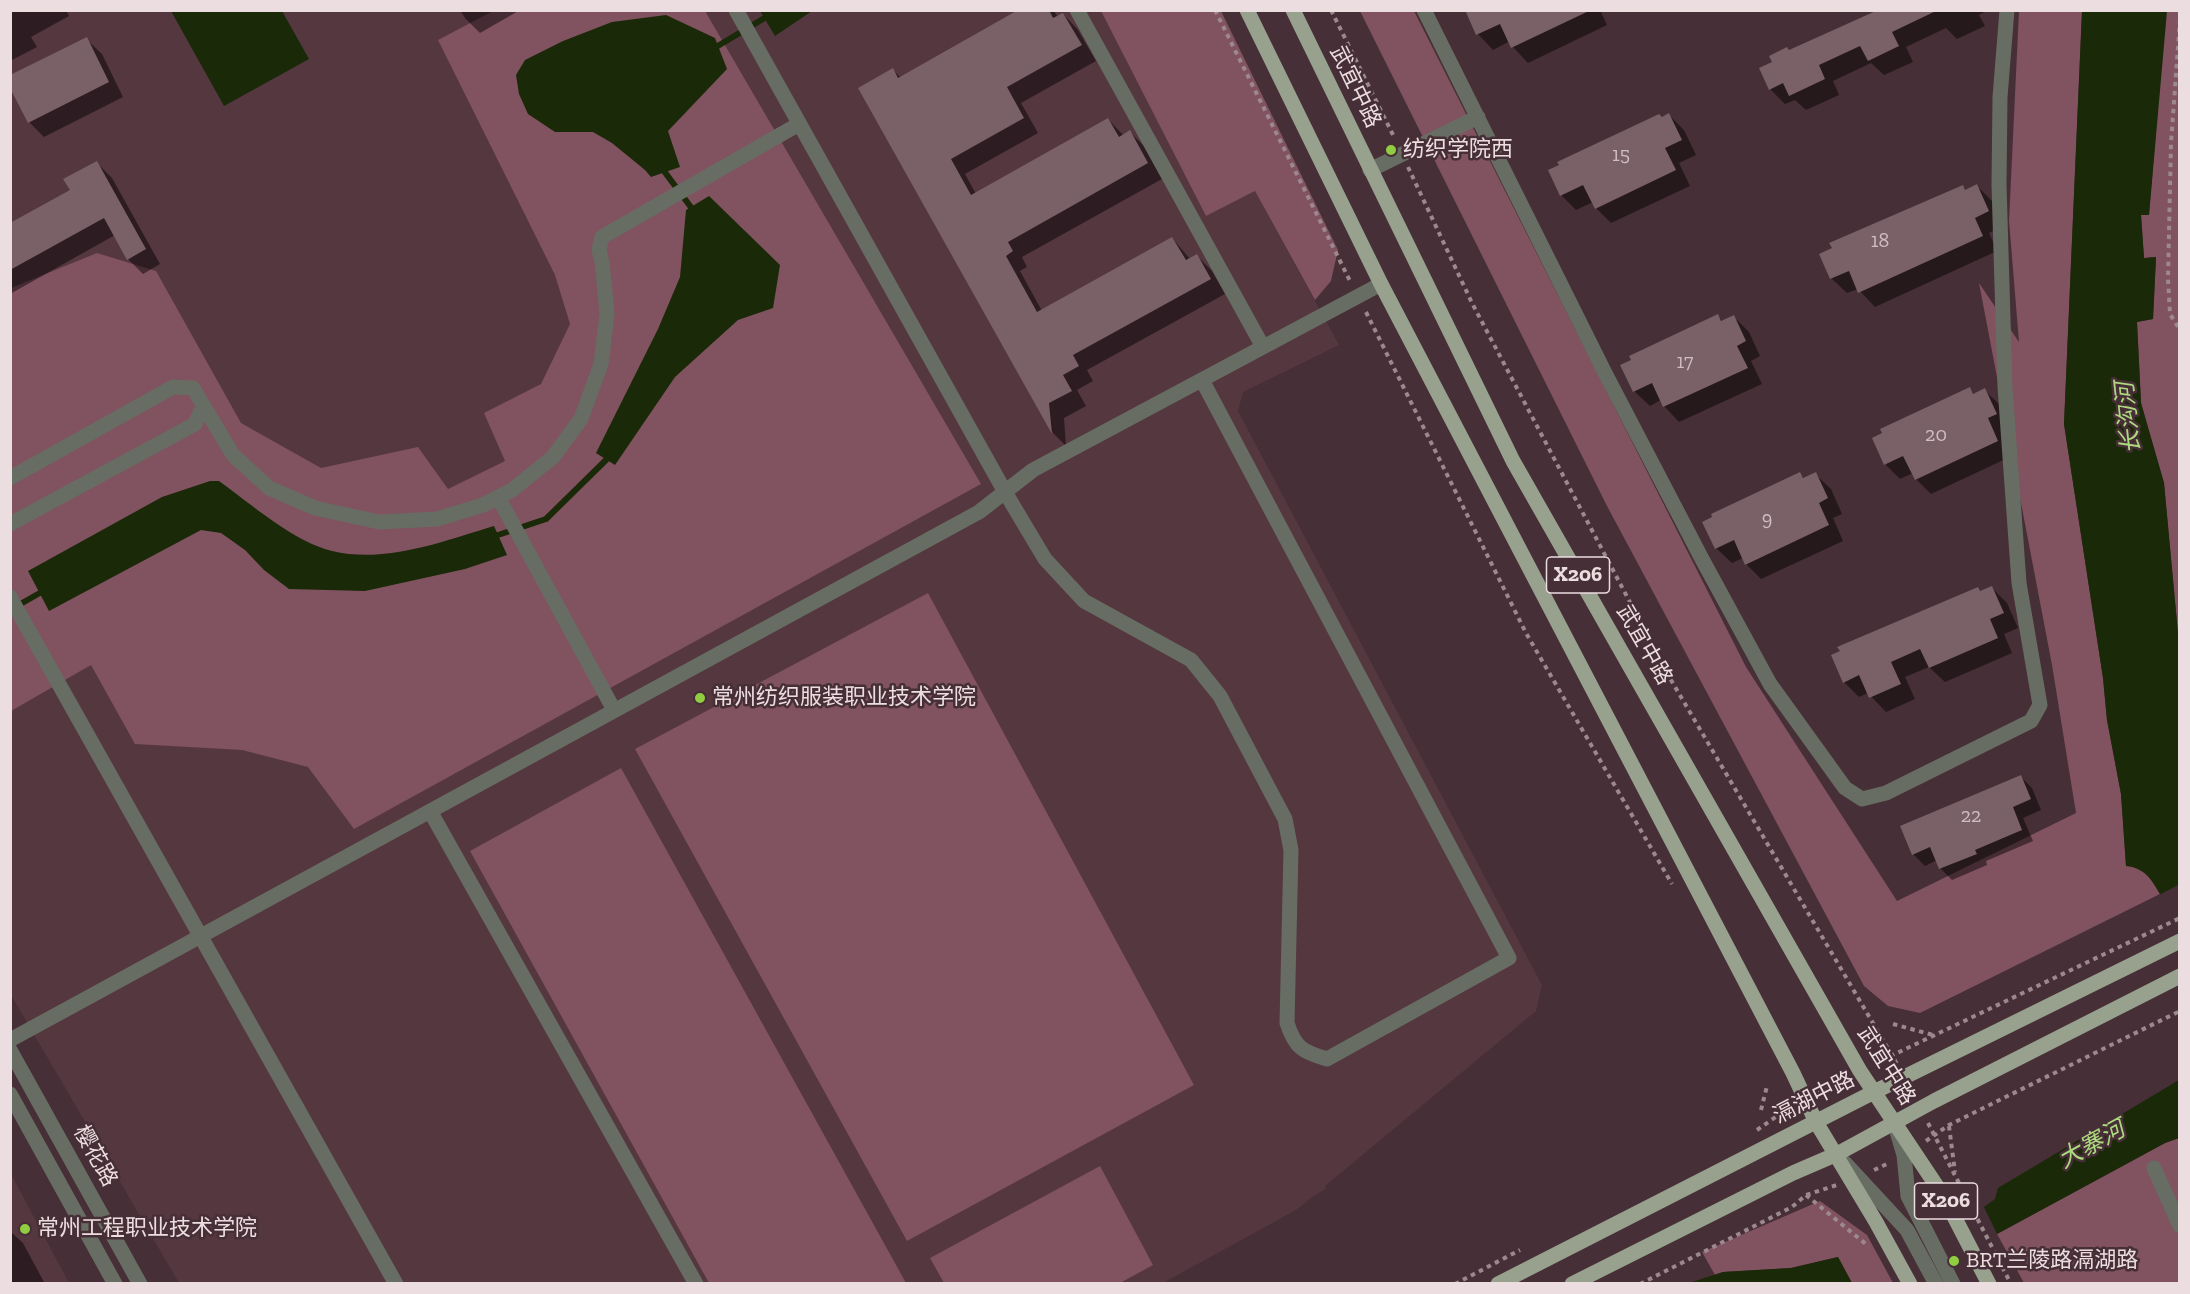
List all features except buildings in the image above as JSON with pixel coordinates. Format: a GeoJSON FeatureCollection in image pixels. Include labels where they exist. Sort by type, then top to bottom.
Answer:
{"type":"FeatureCollection","features":[{"type":"Feature","properties":{"kind":"main road","name":"X206"},"geometry":{"type":"LineString","coordinates":[[1246,10],[1381,284],[1816,1122],[1856,1180],[1910,1284]]}},
{"type":"Feature","properties":{"kind":"main road","name":"武宜中路"},"geometry":{"type":"LineString","coordinates":[[1293,10],[1513,461],[1860,1071],[1895,1123],[1909,1152],[1944,1197],[1989,1284]]}},
{"type":"Feature","properties":{"kind":"main road","name":"滆湖中路"},"geometry":{"type":"LineString","coordinates":[[1498,1284],[1874,1092],[2180,941]]}},
{"type":"Feature","properties":{"kind":"main road"},"geometry":{"type":"LineString","coordinates":[[1572,1284],[1793,1173],[1837,1154],[1921,1108],[2180,976]]}},
{"type":"Feature","properties":{"kind":"street"},"geometry":{"type":"LineString","coordinates":[[1077,10],[1263,347]]}},
{"type":"Feature","properties":{"kind":"street"},"geometry":{"type":"LineString","coordinates":[[1424,10],[1605,373],[1696,549],[1770,684],[1845,788],[1862,799],[1886,793],[2031,721],[2040,705],[2019,583],[2005,387],[1999,184],[2000,97],[2007,10]]}},
{"type":"Feature","properties":{"kind":"street"},"geometry":{"type":"LineString","coordinates":[[738,14],[1005,492],[1045,559],[1084,601],[1191,660],[1220,696],[1285,819],[1291,850],[1287,1023],[1292,1040],[1306,1053],[1327,1059],[1509,958],[1202,380]]}},
{"type":"Feature","properties":{"kind":"street"},"geometry":{"type":"LineString","coordinates":[[1370,170],[1478,117]]}},
{"type":"Feature","properties":{"kind":"street"},"geometry":{"type":"LineString","coordinates":[[10,478],[173,387],[193,388],[233,454],[270,488],[315,508],[379,522],[437,519],[483,505],[512,490],[553,457],[581,419],[602,364],[607,314],[602,262],[598,250],[602,237],[800,124]]}},
{"type":"Feature","properties":{"kind":"street"},"geometry":{"type":"LineString","coordinates":[[10,1040],[979,512],[1033,470],[1381,284]]}},
{"type":"Feature","properties":{"kind":"street"},"geometry":{"type":"LineString","coordinates":[[10,525],[195,424],[203,407]]}},
{"type":"Feature","properties":{"kind":"street"},"geometry":{"type":"LineString","coordinates":[[498,497],[614,710]]}},
{"type":"Feature","properties":{"kind":"street"},"geometry":{"type":"LineString","coordinates":[[10,597],[396,1284]]}},
{"type":"Feature","properties":{"kind":"street"},"geometry":{"type":"LineString","coordinates":[[430,811],[696,1284]]}},
{"type":"Feature","properties":{"kind":"street","name":"樱花路"},"geometry":{"type":"LineString","coordinates":[[10,1050],[140,1284]]}},
{"type":"Feature","properties":{"kind":"street","name":"樱花路"},"geometry":{"type":"LineString","coordinates":[[10,1094],[115,1284]]}},
{"type":"Feature","properties":{"kind":"street"},"geometry":{"type":"LineString","coordinates":[[1909,1152],[1908,1196],[1953,1284]]}},
{"type":"Feature","properties":{"kind":"street"},"geometry":{"type":"LineString","coordinates":[[2154,1168],[2180,1226]]}},
{"type":"Feature","properties":{"kind":"street"},"geometry":{"type":"LineString","coordinates":[[1856,1180],[1907,1230],[1936,1284]]}},
{"type":"Feature","properties":{"kind":"path"},"geometry":{"type":"LineString","coordinates":[[1215,10],[1526,633],[1673,885]]}},
{"type":"Feature","properties":{"kind":"path"},"geometry":{"type":"LineString","coordinates":[[1331,10],[1472,303],[1671,680],[1904,1077]]}},
{"type":"Feature","properties":{"kind":"path"},"geometry":{"type":"LineString","coordinates":[[2180,19],[2171,143],[2168,279],[2170,314],[2180,330]]}},
{"type":"Feature","properties":{"kind":"path"},"geometry":{"type":"LineString","coordinates":[[1751,1135],[1805,1099],[1860,1071],[2180,918]]}},
{"type":"Feature","properties":{"kind":"path"},"geometry":{"type":"LineString","coordinates":[[1640,1284],[1792,1207],[1806,1195],[1856,1180],[1909,1152],[1949,1125],[2180,1011]]}},
{"type":"Feature","properties":{"kind":"path"},"geometry":{"type":"LineString","coordinates":[[1893,1024],[1934,1036]]}},
{"type":"Feature","properties":{"kind":"path"},"geometry":{"type":"LineString","coordinates":[[1761,1110],[1767,1086]]}},
{"type":"Feature","properties":{"kind":"path"},"geometry":{"type":"LineString","coordinates":[[1921,1108],[2011,1284]]}},
{"type":"Feature","properties":{"kind":"path"},"geometry":{"type":"LineString","coordinates":[[1949,1125],[1955,1176]]}},
{"type":"Feature","properties":{"kind":"path"},"geometry":{"type":"LineString","coordinates":[[1806,1195],[1869,1246]]}},
{"type":"Feature","properties":{"kind":"shaded area","name":"常州纺织服装职业技术学院"},"geometry":{"type":"Polygon","coordinates":[[[10,11],[1101,11],[1206,215],[1255,191],[1339,345],[1243,392],[1238,411],[1542,985],[1536,1011],[1325,1186],[1326,1189],[1296,1210],[1163,1283],[179,1283],[11,995],[10,11]]]}},
{"type":"Feature","properties":{"kind":"shaded area"},"geometry":{"type":"Polygon","coordinates":[[[493,11],[705,11],[981,484],[354,829],[308,767],[242,750],[135,744],[91,665],[11,711],[11,288],[97,253],[156,271],[241,423],[321,468],[418,447],[448,489],[505,461],[484,413],[541,384],[570,324],[555,275],[438,40],[493,11]]]}},
{"type":"Feature","properties":{"kind":"shaded area"},"geometry":{"type":"Polygon","coordinates":[[[1101,11],[1221,11],[1338,250],[1331,281],[1315,300],[1255,191],[1206,216],[1101,11]]]}},
{"type":"Feature","properties":{"kind":"shaded area"},"geometry":{"type":"Polygon","coordinates":[[[1360,11],[1414,11],[1746,667],[1897,901],[2076,813],[2052,665],[1979,283],[2019,342],[2009,221],[2019,11],[2082,11],[2064,424],[2103,678],[2107,720],[2121,794],[2126,865],[2147,875],[2160,894],[1920,1013],[1888,1006],[1864,986],[1607,506],[1360,11]]]}},
{"type":"Feature","properties":{"kind":"shaded area"},"geometry":{"type":"Polygon","coordinates":[[[2166,11],[2179,11],[2179,644],[2164,483],[2141,403],[2137,322],[2153,319],[2156,257],[2144,258],[2141,215],[2149,214],[2166,11]]]}},
{"type":"Feature","properties":{"kind":"shaded area"},"geometry":{"type":"Polygon","coordinates":[[[928,593],[1194,1085],[907,1241],[635,749],[928,593]]]}},
{"type":"Feature","properties":{"kind":"shaded area"},"geometry":{"type":"Polygon","coordinates":[[[621,768],[906,1283],[709,1283],[470,851],[621,768]]]}},
{"type":"Feature","properties":{"kind":"shaded area"},"geometry":{"type":"Polygon","coordinates":[[[2179,1138],[2179,1283],[2024,1283],[1997,1234],[2165,1143],[2179,1138]]]}},
{"type":"Feature","properties":{"kind":"shaded area"},"geometry":{"type":"Polygon","coordinates":[[[1100,1166],[1153,1265],[1120,1283],[944,1283],[930,1258],[1100,1166]]]}},
{"type":"Feature","properties":{"kind":"shaded area","name":"常州工程职业技术学院"},"geometry":{"type":"Polygon","coordinates":[[[11,1174],[69,1283],[11,1283],[11,1174]]]}},
{"type":"Feature","properties":{"kind":"shaded area"},"geometry":{"type":"Polygon","coordinates":[[[1820,1201],[1867,1235],[1893,1283],[1852,1283],[1838,1257],[1791,1268],[1723,1272],[1715,1275],[1702,1252],[1820,1201]]]}},
{"type":"Feature","properties":{"kind":"water"},"geometry":{"type":"Polygon","coordinates":[[[171,11],[282,11],[309,59],[224,106],[171,11]]]}},
{"type":"Feature","properties":{"kind":"water"},"geometry":{"type":"Polygon","coordinates":[[[760,11],[812,11],[775,36],[760,11]]]}},
{"type":"Feature","properties":{"kind":"water","name":"长沟河"},"geometry":{"type":"Polygon","coordinates":[[[2082,11],[2167,11],[2149,215],[2141,215],[2144,258],[2156,257],[2153,319],[2137,322],[2141,403],[2164,483],[2179,644],[2179,1010],[2160,894],[2146,875],[2138,869],[2126,866],[2121,794],[2107,720],[2103,678],[2064,424],[2082,11]]]}},
{"type":"Feature","properties":{"kind":"water"},"geometry":{"type":"Polygon","coordinates":[[[666,15],[715,38],[727,69],[668,131],[680,167],[651,177],[612,143],[593,132],[555,132],[528,114],[519,94],[516,75],[525,60],[563,41],[612,22],[666,15]]]}},
{"type":"Feature","properties":{"kind":"water"},"geometry":{"type":"Polygon","coordinates":[[[709,196],[780,265],[773,308],[738,320],[675,377],[615,465],[596,453],[658,329],[680,277],[686,210],[709,196]]]}},
{"type":"Feature","properties":{"kind":"water"},"geometry":{"type":"Polygon","coordinates":[[[210,481],[219,481],[303,540],[332,551],[373,555],[393,553],[435,544],[494,526],[507,555],[465,569],[365,591],[289,589],[264,570],[245,550],[221,533],[201,530],[49,611],[28,571],[162,497],[210,481]]]}},
{"type":"Feature","properties":{"kind":"water","name":"大寨河"},"geometry":{"type":"Polygon","coordinates":[[[2179,1080],[2179,1138],[2165,1143],[1997,1234],[1984,1207],[1995,1199],[1998,1188],[2179,1080]]]}},
{"type":"Feature","properties":{"kind":"water"},"geometry":{"type":"Polygon","coordinates":[[[1838,1257],[1852,1283],[1689,1283],[1723,1272],[1791,1268],[1838,1257]]]}},
{"type":"Feature","properties":{"kind":"pier"},"geometry":{"type":"Polygon","coordinates":[[[2180,884],[2179,1013],[2161,907],[2157,896],[2180,884]]]}},
{"type":"Feature","properties":{"kind":"waterway"},"geometry":{"type":"LineString","coordinates":[[711,50],[778,10]]}},
{"type":"Feature","properties":{"kind":"waterway"},"geometry":{"type":"LineString","coordinates":[[661,167],[696,214]]}},
{"type":"Feature","properties":{"kind":"waterway"},"geometry":{"type":"LineString","coordinates":[[492,537],[546,519],[607,459],[610,453]]}},
{"type":"Feature","properties":{"kind":"waterway"},"geometry":{"type":"LineString","coordinates":[[17,606],[45,590]]}},
{"type":"Feature","properties":{"kind":"place","name":"纺织学院西"},"geometry":{"type":"Point","coordinates":[1391,150]}},
{"type":"Feature","properties":{"kind":"place","name":"常州纺织服装职业技术学院"},"geometry":{"type":"Point","coordinates":[700,698]}},
{"type":"Feature","properties":{"kind":"place","name":"常州工程职业技术学院"},"geometry":{"type":"Point","coordinates":[25,1229]}},
{"type":"Feature","properties":{"kind":"place","name":"BRT兰陵路滆湖路"},"geometry":{"type":"Point","coordinates":[1954,1261]}}]}
